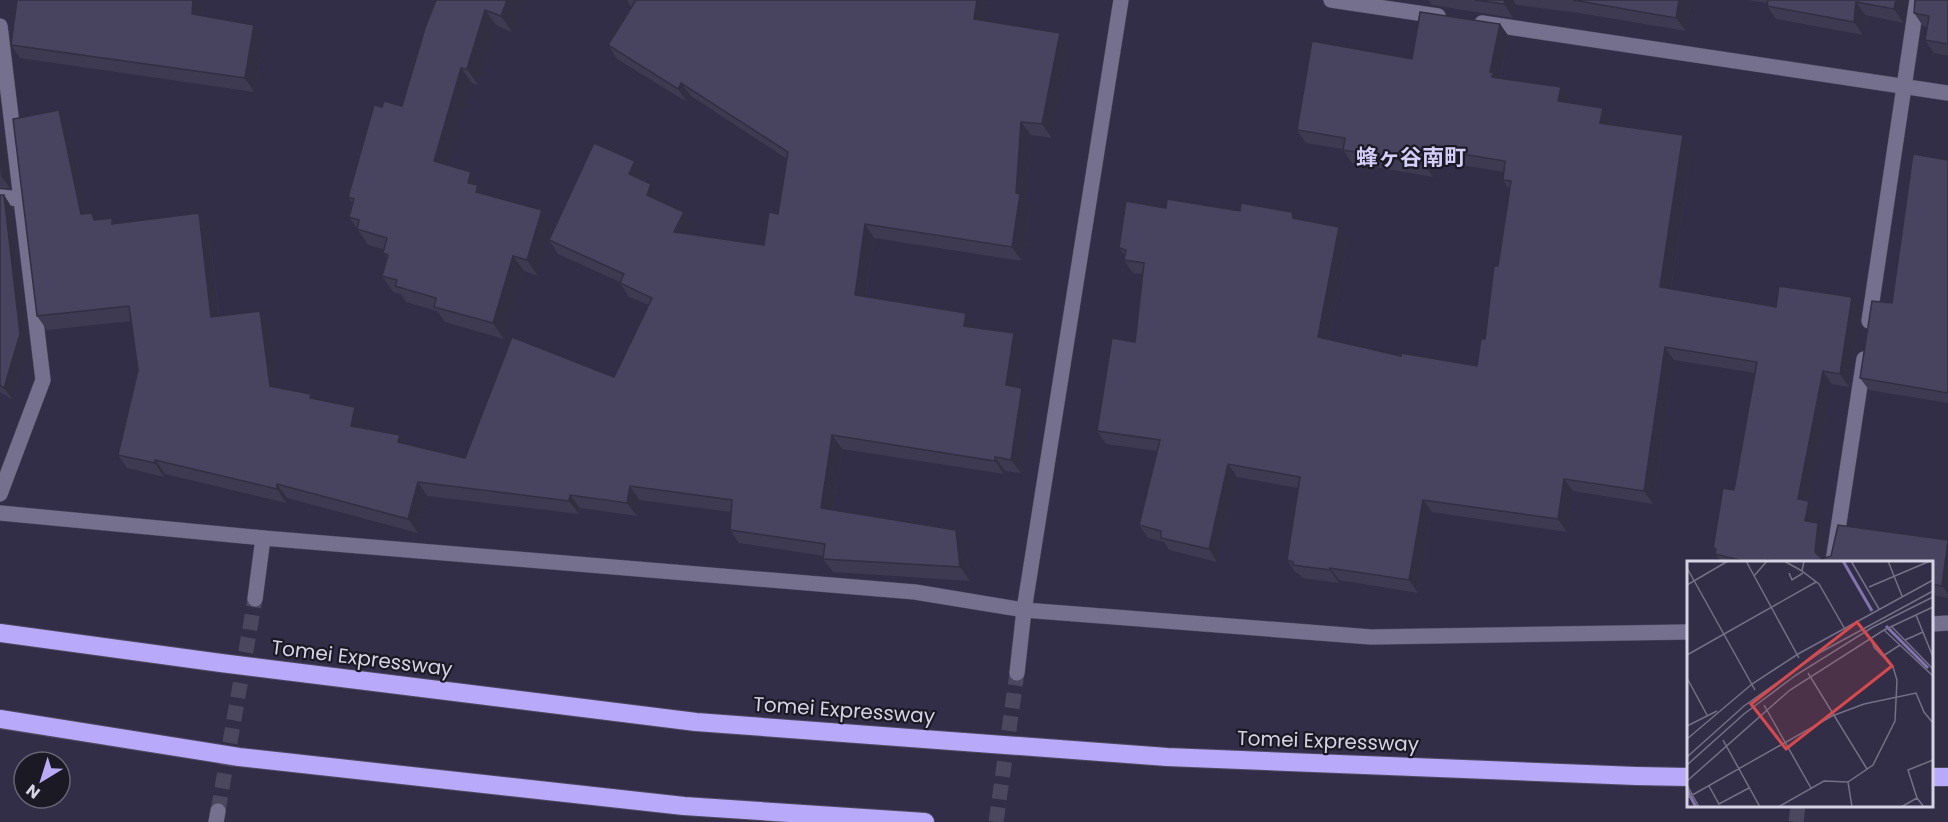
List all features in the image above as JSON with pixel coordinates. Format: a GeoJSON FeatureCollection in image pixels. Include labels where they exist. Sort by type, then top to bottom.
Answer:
{"type":"FeatureCollection","features":[{"type":"Feature","properties":{"kind":"highway","name":"Tomei Expressway"},"geometry":{"type":"LineString","coordinates":[[0,633],[696,722],[1167,757],[1687,777]]}},
{"type":"Feature","properties":{"kind":"highway"},"geometry":{"type":"LineString","coordinates":[[0,719],[239,757],[684,806],[925,822]]}},
{"type":"Feature","properties":{"kind":"street"},"geometry":{"type":"LineString","coordinates":[[1017,673],[1024,610],[1121,0]]}},
{"type":"Feature","properties":{"kind":"street"},"geometry":{"type":"LineString","coordinates":[[1331,0],[1448,18]]}},
{"type":"Feature","properties":{"kind":"street"},"geometry":{"type":"LineString","coordinates":[[1833,561],[1917,0]]}},
{"type":"Feature","properties":{"kind":"street"},"geometry":{"type":"LineString","coordinates":[[1472,21],[1948,93]]}},
{"type":"Feature","properties":{"kind":"street"},"geometry":{"type":"LineString","coordinates":[[0,26],[43,380],[0,494]]}},
{"type":"Feature","properties":{"kind":"street"},"geometry":{"type":"LineString","coordinates":[[0,197],[21,199]]}},
{"type":"Feature","properties":{"kind":"street"},"geometry":{"type":"LineString","coordinates":[[0,513],[263,538],[915,592],[1024,610],[1371,637],[1687,632]]}},
{"type":"Feature","properties":{"kind":"street"},"geometry":{"type":"LineString","coordinates":[[255,599],[263,538]]}},
{"type":"Feature","properties":{"kind":"street"},"geometry":{"type":"LineString","coordinates":[[1933,624],[1948,623]]}},
{"type":"Feature","properties":{"kind":"building"},"geometry":{"type":"Polygon","coordinates":[[[17,0],[193,0],[192,14],[254,25],[245,78],[11,45],[17,0]]]}},
{"type":"Feature","properties":{"kind":"building"},"geometry":{"type":"Polygon","coordinates":[[[436,0],[507,0],[501,16],[485,10],[467,69],[461,68],[434,161],[471,172],[468,183],[478,185],[476,192],[542,210],[527,260],[513,256],[493,323],[434,307],[436,298],[395,286],[397,280],[382,276],[388,255],[383,253],[387,238],[357,229],[359,220],[349,217],[354,199],[348,197],[374,105],[382,107],[384,101],[402,106],[425,28],[436,0]]]}},
{"type":"Feature","properties":{"kind":"building"},"geometry":{"type":"Polygon","coordinates":[[[636,0],[977,0],[974,19],[1060,33],[1042,124],[1021,122],[1016,193],[1020,194],[1012,247],[865,224],[855,295],[966,313],[964,326],[1014,333],[1006,385],[1022,388],[1011,460],[995,457],[995,461],[832,435],[821,508],[956,530],[960,567],[823,559],[825,544],[730,530],[732,500],[630,486],[627,503],[570,495],[569,501],[418,482],[408,519],[277,484],[277,489],[155,460],[155,463],[118,455],[138,370],[129,306],[37,316],[13,119],[59,110],[81,214],[92,213],[94,220],[112,218],[112,224],[199,213],[211,317],[260,311],[270,386],[311,394],[310,398],[355,407],[351,426],[400,435],[398,442],[465,458],[512,337],[614,377],[652,298],[620,283],[624,274],[549,240],[594,143],[635,161],[629,174],[651,184],[647,195],[684,212],[674,232],[764,245],[769,212],[778,214],[788,152],[681,83],[678,89],[608,45],[636,0]]]}},
{"type":"Feature","properties":{"kind":"building"},"geometry":{"type":"Polygon","coordinates":[[[1475,0],[1505,0],[1504,4],[1475,0]]]}},
{"type":"Feature","properties":{"kind":"building"},"geometry":{"type":"Polygon","coordinates":[[[1573,0],[1679,0],[1676,18],[1573,0]]]}},
{"type":"Feature","properties":{"kind":"building"},"geometry":{"type":"Polygon","coordinates":[[[1768,0],[1896,0],[1894,9],[1856,2],[1854,22],[1767,6],[1768,0]]]}},
{"type":"Feature","properties":{"kind":"building"},"geometry":{"type":"Polygon","coordinates":[[[1915,0],[1948,0],[1948,44],[1925,40],[1929,16],[1914,13],[1915,0]]]}},
{"type":"Feature","properties":{"kind":"building"},"geometry":{"type":"Polygon","coordinates":[[[1420,12],[1500,24],[1490,72],[1493,72],[1492,77],[1561,87],[1558,101],[1603,108],[1600,123],[1683,135],[1660,287],[1776,307],[1779,286],[1852,297],[1840,374],[1823,371],[1798,499],[1809,501],[1805,521],[1818,523],[1815,552],[1822,559],[1831,556],[1838,525],[1948,540],[1942,586],[1933,584],[1933,561],[1743,561],[1715,554],[1716,549],[1713,548],[1723,488],[1734,490],[1757,362],[1665,347],[1644,491],[1564,479],[1558,519],[1423,500],[1409,580],[1293,565],[1293,562],[1287,560],[1300,477],[1228,464],[1209,549],[1161,538],[1161,531],[1139,525],[1160,440],[1097,431],[1112,338],[1135,342],[1144,263],[1124,260],[1126,250],[1119,248],[1126,201],[1166,208],[1167,199],[1240,211],[1241,203],[1292,212],[1293,218],[1339,227],[1318,337],[1401,356],[1401,353],[1477,366],[1481,339],[1485,339],[1494,266],[1498,266],[1511,181],[1503,180],[1505,161],[1427,148],[1424,164],[1343,150],[1345,138],[1297,130],[1312,41],[1412,59],[1420,12]]]}},
{"type":"Feature","properties":{"kind":"building"},"geometry":{"type":"Polygon","coordinates":[[[1913,154],[1948,160],[1948,393],[1860,378],[1872,301],[1892,303],[1913,154]]]}},
{"type":"Feature","properties":{"kind":"building"},"geometry":{"type":"Polygon","coordinates":[[[0,195],[4,195],[20,334],[4,388],[0,385],[0,195]]]}},
{"type":"Feature","properties":{"kind":"tunnel"},"geometry":{"type":"LineString","coordinates":[[218,811],[255,599]]}},
{"type":"Feature","properties":{"kind":"tunnel"},"geometry":{"type":"LineString","coordinates":[[996,822],[1017,673]]}},
{"type":"Feature","properties":{"kind":"tunnel"},"geometry":{"type":"LineString","coordinates":[[1796,822],[1798,807]]}},
{"type":"Feature","properties":{"kind":"district","name":"蜂ヶ谷南町"},"geometry":{"type":"Point","coordinates":[1411,157]}}]}
